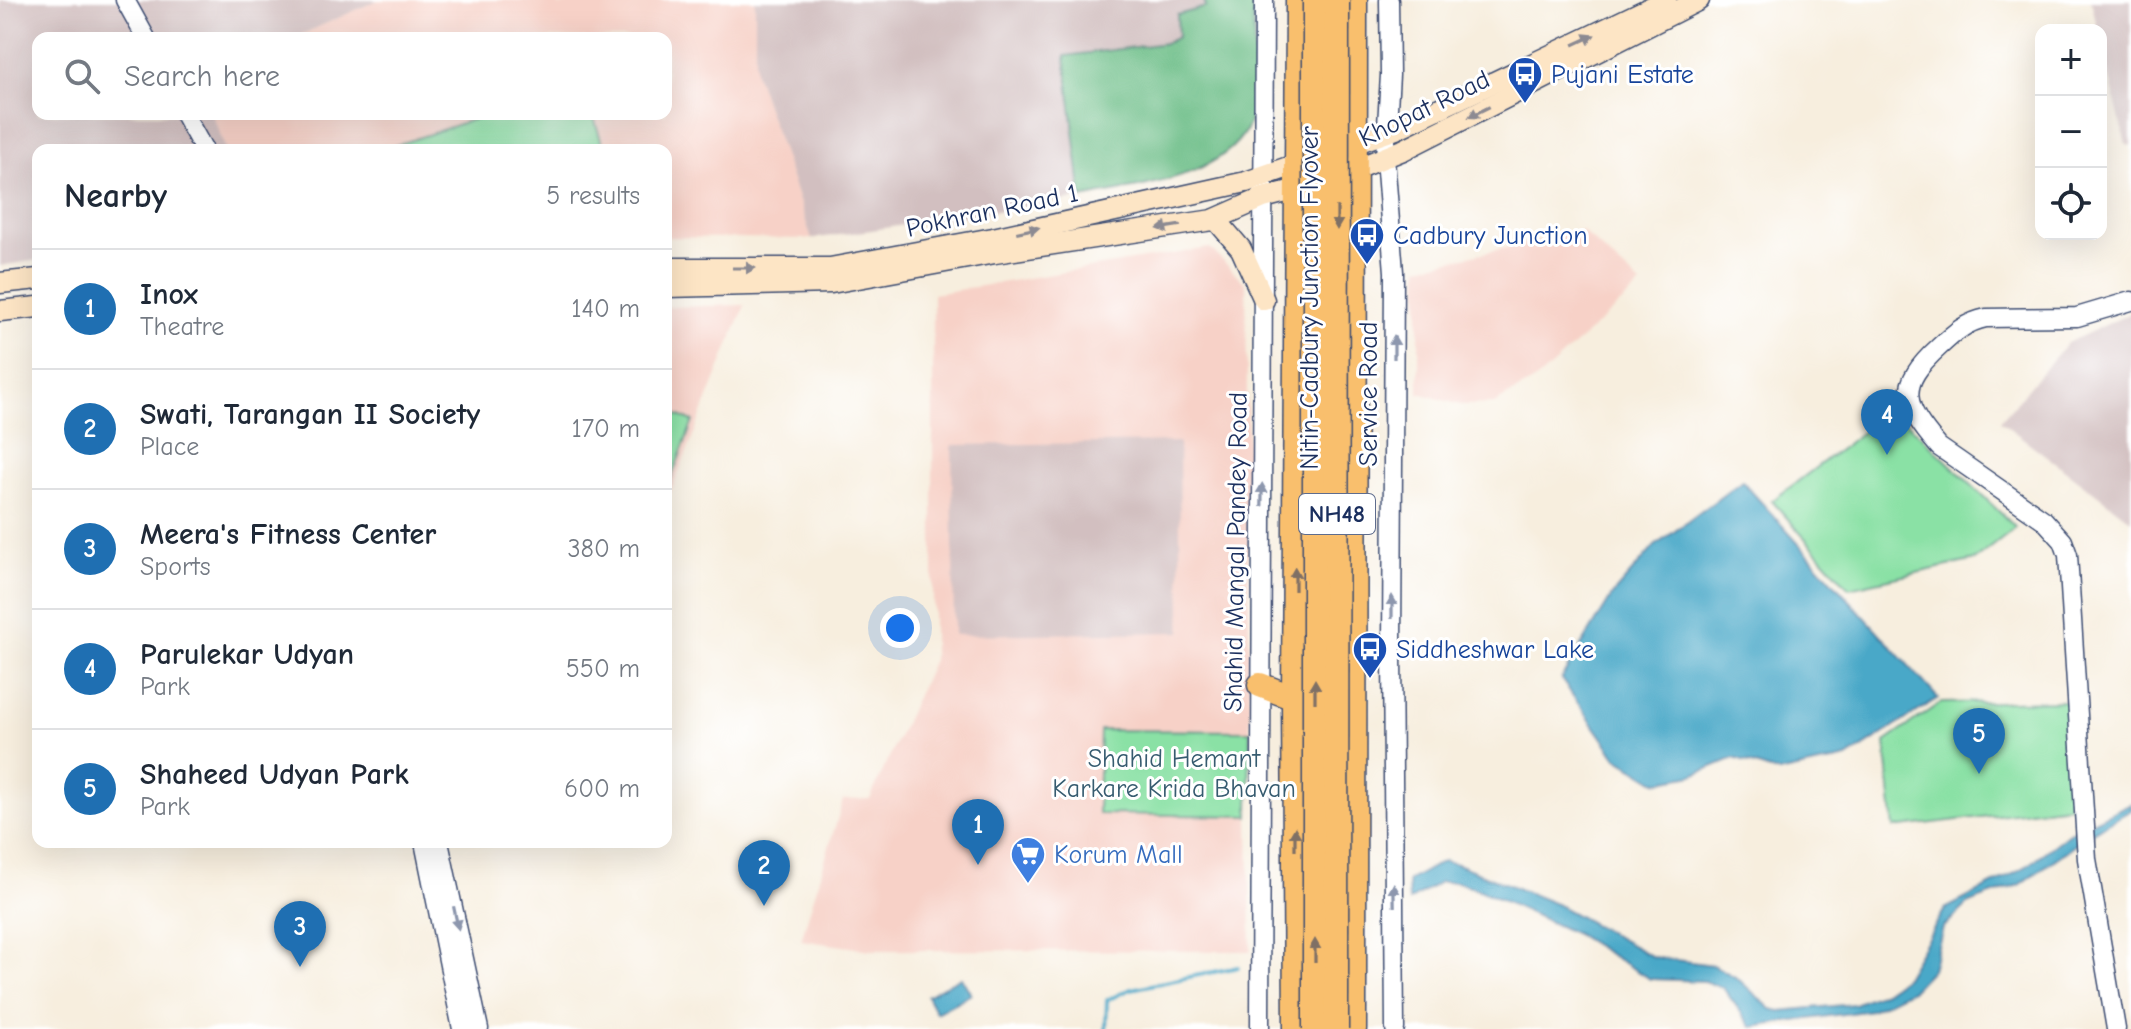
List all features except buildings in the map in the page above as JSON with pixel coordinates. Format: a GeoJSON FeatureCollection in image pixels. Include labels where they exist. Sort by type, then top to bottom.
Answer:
{"type":"FeatureCollection","features":[{"type":"Feature","properties":{"kind":"highway"},"geometry":{"type":"LineString","coordinates":[[1296,1029],[1294,698],[1298,0]]}},
{"type":"Feature","properties":{"kind":"highway","name":"Nitin-Cadbury Junction Flyover"},"geometry":{"type":"LineString","coordinates":[[1315,0],[1315,1029]]}},
{"type":"Feature","properties":{"kind":"highway","name":"Nitin-Cadbury Junction Flyover"},"geometry":{"type":"LineString","coordinates":[[1336,1029],[1337,0]]}},
{"type":"Feature","properties":{"kind":"highway"},"geometry":{"type":"LineString","coordinates":[[1354,1029],[1355,0]]}},
{"type":"Feature","properties":{"kind":"highway"},"geometry":{"type":"LineString","coordinates":[[1260,685],[1294,698]]}},
{"type":"Feature","properties":{"kind":"main road","name":"Khopat Road"},"geometry":{"type":"LineString","coordinates":[[1321,156],[1387,133],[1668,4],[1699,0]]}},
{"type":"Feature","properties":{"kind":"main road","name":"Khopat Road"},"geometry":{"type":"LineString","coordinates":[[1297,191],[1385,158],[1668,4]]}},
{"type":"Feature","properties":{"kind":"main road","name":"Pokhran Road 1"},"geometry":{"type":"LineString","coordinates":[[672,287],[831,283],[994,246],[1246,182],[1321,156]]}},
{"type":"Feature","properties":{"kind":"main road","name":"Pokhran Road 1"},"geometry":{"type":"LineString","coordinates":[[672,268],[830,268],[1213,220],[1263,198],[1297,191]]}},
{"type":"Feature","properties":{"kind":"main road"},"geometry":{"type":"LineString","coordinates":[[1213,220],[1241,249],[1264,300]]}},
{"type":"Feature","properties":{"kind":"main road"},"geometry":{"type":"LineString","coordinates":[[0,283],[32,280]]}},
{"type":"Feature","properties":{"kind":"main road"},"geometry":{"type":"LineString","coordinates":[[0,311],[32,308]]}},
{"type":"Feature","properties":{"kind":"street"},"geometry":{"type":"LineString","coordinates":[[125,0],[143,32]]}},
{"type":"Feature","properties":{"kind":"street","name":"Shahid Mangal Pandey Road"},"geometry":{"type":"LineString","coordinates":[[1260,1029],[1264,0]]}},
{"type":"Feature","properties":{"kind":"street","name":"Service Road"},"geometry":{"type":"LineString","coordinates":[[1389,0],[1390,75],[1385,158],[1394,286],[1392,716],[1395,1029]]}},
{"type":"Feature","properties":{"kind":"street"},"geometry":{"type":"LineString","coordinates":[[187,120],[201,144]]}},
{"type":"Feature","properties":{"kind":"street"},"geometry":{"type":"LineString","coordinates":[[2116,1029],[2083,816],[2068,555],[2063,541],[2044,520],[1939,447],[1925,431],[1908,395],[1909,382],[1918,365],[1972,321],[1986,318],[2077,317],[2131,301]]}},
{"type":"Feature","properties":{"kind":"street"},"geometry":{"type":"LineString","coordinates":[[425,848],[462,1029]]}},
{"type":"Feature","properties":{"kind":"street"},"geometry":{"type":"LineString","coordinates":[[440,848],[479,1029]]}},
{"type":"Feature","properties":{"kind":"shaded area"},"geometry":{"type":"Polygon","coordinates":[[[0,0],[378,0],[307,32],[32,32],[32,120],[214,120],[224,144],[32,144],[32,261],[0,266],[0,0]]]}},
{"type":"Feature","properties":{"kind":"shaded area"},"geometry":{"type":"Polygon","coordinates":[[[378,0],[557,0],[560,6],[583,0],[755,0],[755,72],[812,239],[672,237],[672,144],[224,144],[214,120],[672,120],[672,32],[307,32],[378,0]]]}},
{"type":"Feature","properties":{"kind":"shaded area"},"geometry":{"type":"Polygon","coordinates":[[[755,0],[1253,0],[1254,76],[1248,127],[1234,145],[1213,162],[1187,174],[1082,198],[812,239],[755,72],[755,0]]]}},
{"type":"Feature","properties":{"kind":"shaded area"},"geometry":{"type":"Polygon","coordinates":[[[2091,0],[2131,0],[2131,146],[2126,145],[2107,67],[2107,24],[2097,24],[2091,0]]]}},
{"type":"Feature","properties":{"kind":"shaded area"},"geometry":{"type":"Polygon","coordinates":[[[1582,231],[1641,285],[1537,379],[1494,404],[1461,405],[1419,393],[1419,267],[1582,231]]]}},
{"type":"Feature","properties":{"kind":"shaded area"},"geometry":{"type":"Polygon","coordinates":[[[1210,248],[1246,284],[1250,731],[1100,730],[1098,814],[1249,816],[1251,951],[871,950],[801,940],[843,800],[870,799],[933,660],[933,294],[1210,248]]]}},
{"type":"Feature","properties":{"kind":"shaded area"},"geometry":{"type":"Polygon","coordinates":[[[745,305],[672,489],[672,307],[745,305]]]}},
{"type":"Feature","properties":{"kind":"shaded area"},"geometry":{"type":"Polygon","coordinates":[[[2131,313],[2131,520],[2000,421],[2067,343],[2131,313]]]}},
{"type":"Feature","properties":{"kind":"shaded area"},"geometry":{"type":"Polygon","coordinates":[[[1179,442],[1181,632],[954,635],[952,445],[1179,442]]]}},
{"type":"Feature","properties":{"kind":"green space"},"geometry":{"type":"Polygon","coordinates":[[[1204,0],[1253,0],[1254,85],[1247,128],[1234,145],[1217,159],[1196,170],[1150,184],[1082,198],[1065,56],[1166,43],[1178,37],[1177,15],[1206,7],[1204,0]]]}},
{"type":"Feature","properties":{"kind":"green space"},"geometry":{"type":"Polygon","coordinates":[[[471,120],[595,120],[602,144],[400,144],[471,120]]]}},
{"type":"Feature","properties":{"kind":"green space"},"geometry":{"type":"Polygon","coordinates":[[[1893,409],[2016,528],[1975,560],[1849,588],[1772,501],[1893,409]]]}},
{"type":"Feature","properties":{"kind":"green space"},"geometry":{"type":"Polygon","coordinates":[[[672,413],[693,421],[672,476],[672,413]]]}},
{"type":"Feature","properties":{"kind":"green space"},"geometry":{"type":"Polygon","coordinates":[[[2071,701],[2069,806],[1894,828],[1885,742],[1941,703],[2071,701]]]}},
{"type":"Feature","properties":{"kind":"green space","name":"Shahid Hemant Karkare Krida Bhavan"},"geometry":{"type":"Polygon","coordinates":[[[1100,730],[1250,731],[1249,816],[1098,814],[1100,730]]]}},
{"type":"Feature","properties":{"kind":"water","name":"Siddheshwar Lake"},"geometry":{"type":"Polygon","coordinates":[[[1742,481],[1938,698],[1847,758],[1779,773],[1734,758],[1693,775],[1656,782],[1617,758],[1561,679],[1613,594],[1655,546],[1742,481]]]}},
{"type":"Feature","properties":{"kind":"water"},"geometry":{"type":"Polygon","coordinates":[[[2131,803],[2131,810],[2094,831],[2021,884],[1969,903],[1943,928],[1932,969],[1913,989],[1871,1010],[1752,1027],[1723,988],[1704,981],[1650,979],[1576,934],[1458,882],[1440,882],[1409,901],[1408,881],[1443,861],[1457,864],[1558,905],[1653,957],[1713,965],[1737,978],[1771,1009],[1780,1011],[1854,1004],[1884,992],[1905,977],[1945,909],[2023,869],[2069,833],[2131,803]]]}},
{"type":"Feature","properties":{"kind":"water"},"geometry":{"type":"Polygon","coordinates":[[[961,977],[971,994],[936,1013],[927,996],[961,977]]]}},
{"type":"Feature","properties":{"kind":"waterway"},"geometry":{"type":"LineString","coordinates":[[1106,1029],[1107,1000],[1131,989],[1238,967]]}},
{"type":"Feature","properties":{"kind":"place","name":"Pujani Estate"},"geometry":{"type":"Point","coordinates":[1525,105]}},
{"type":"Feature","properties":{"kind":"place","name":"Cadbury Junction"},"geometry":{"type":"Point","coordinates":[1367,266]}},
{"type":"Feature","properties":{"kind":"place","name":"Parulekar Udyan"},"geometry":{"type":"Point","coordinates":[1887,455]}},
{"type":"Feature","properties":{"kind":"place","name":"Siddheshwar Lake"},"geometry":{"type":"Point","coordinates":[1370,680]}},
{"type":"Feature","properties":{"kind":"place","name":"Shaheed Udyan Park"},"geometry":{"type":"Point","coordinates":[1979,774]}},
{"type":"Feature","properties":{"kind":"place","name":"Inox"},"geometry":{"type":"Point","coordinates":[978,865]}},
{"type":"Feature","properties":{"kind":"place","name":"Korum Mall"},"geometry":{"type":"Point","coordinates":[1028,885]}},
{"type":"Feature","properties":{"kind":"place","name":"Swati, Tarangan II Society"},"geometry":{"type":"Point","coordinates":[764,906]}},
{"type":"Feature","properties":{"kind":"place","name":"Meera's Fitness Center"},"geometry":{"type":"Point","coordinates":[300,967]}}]}
